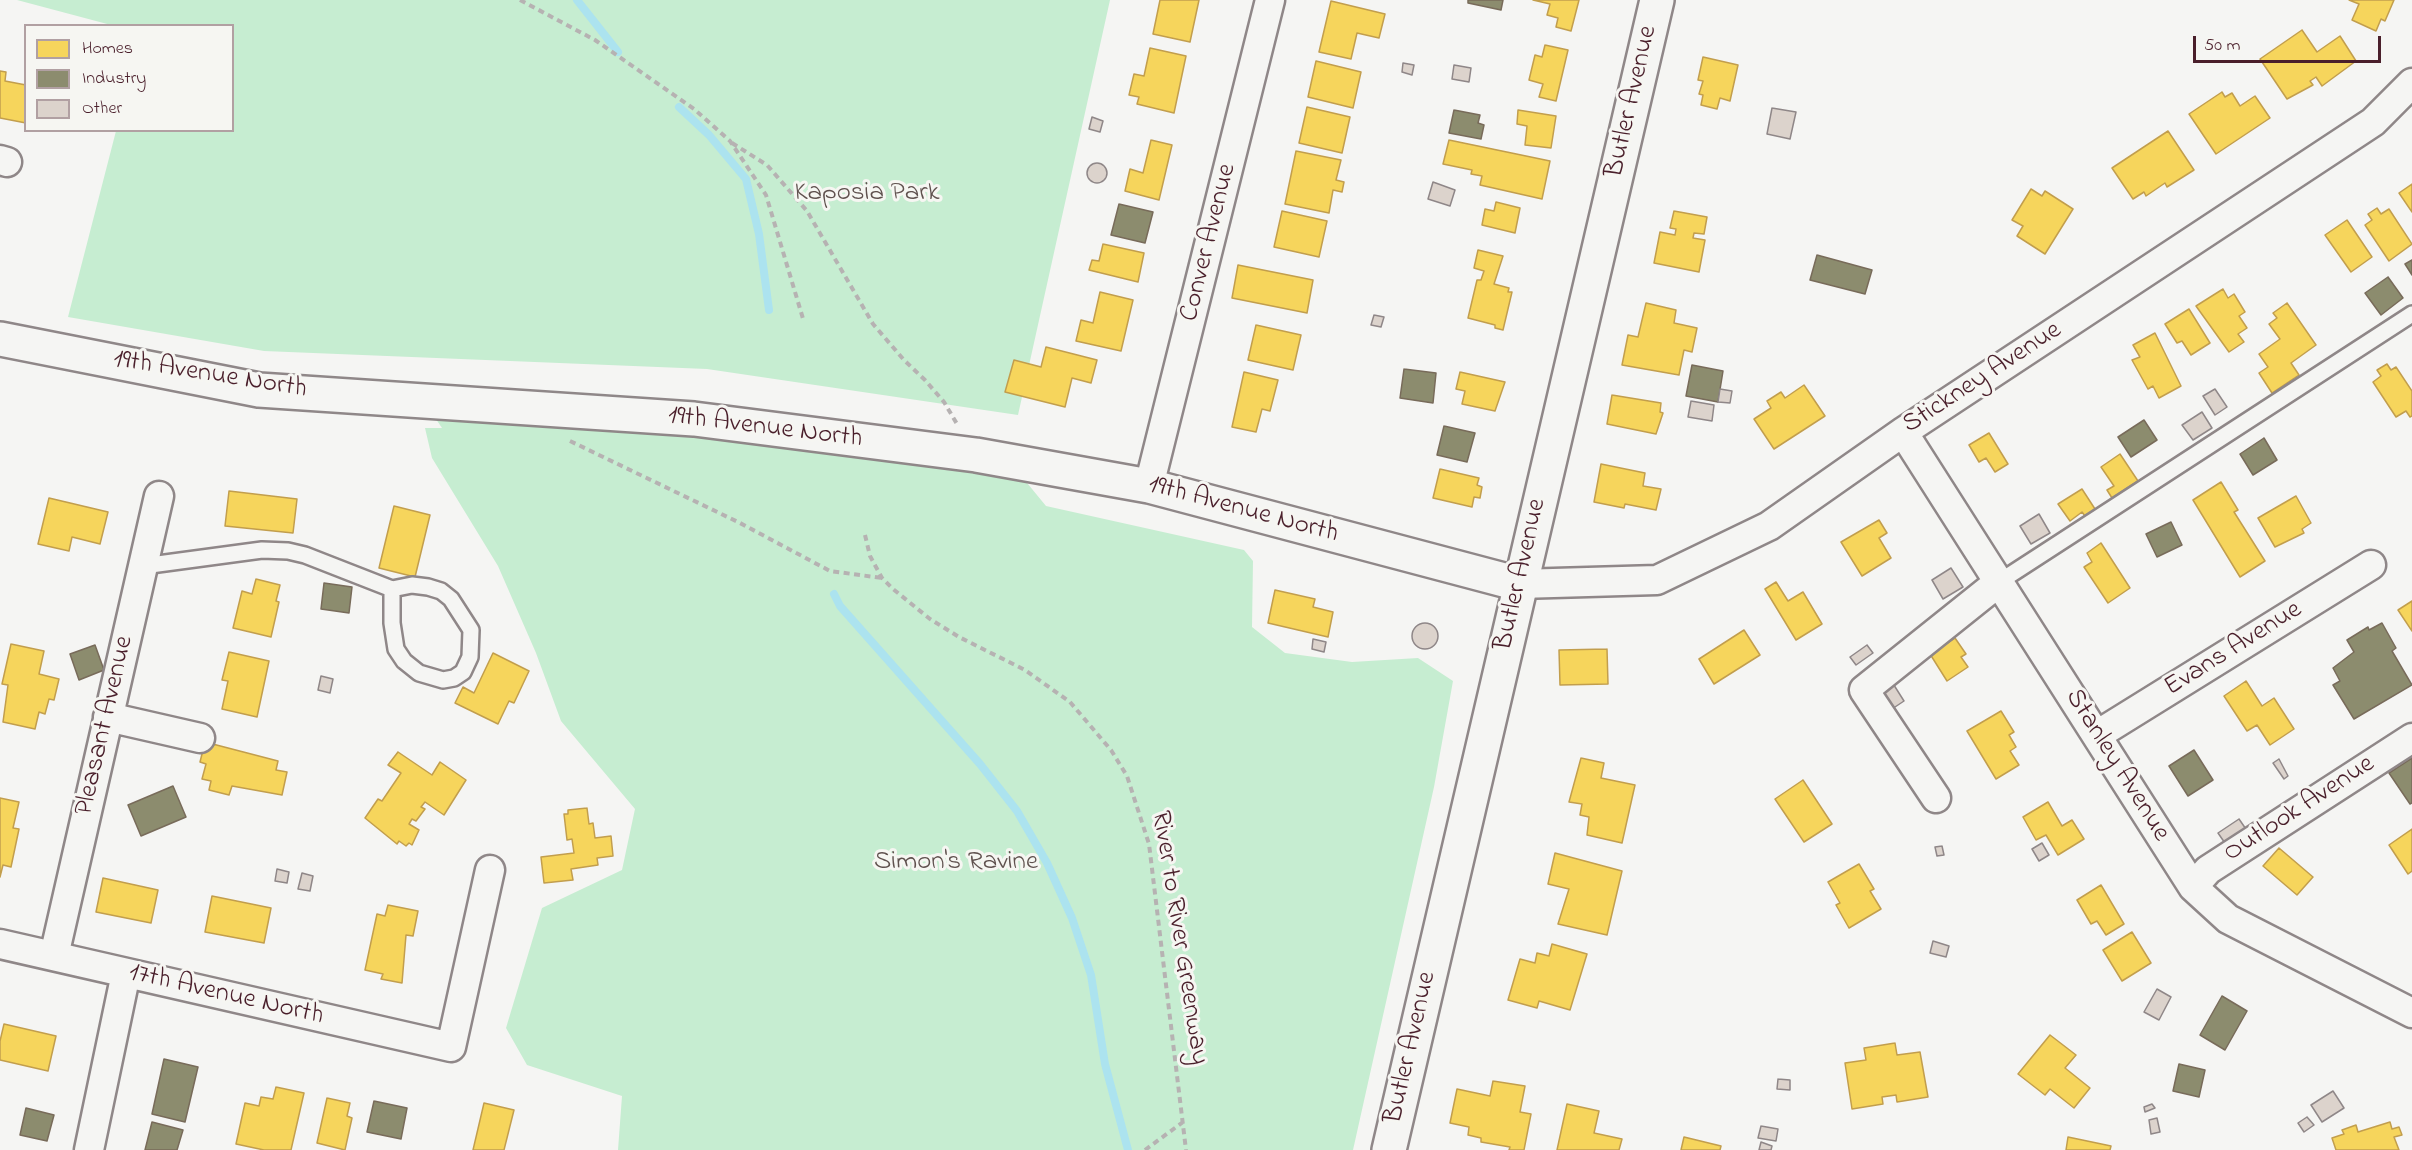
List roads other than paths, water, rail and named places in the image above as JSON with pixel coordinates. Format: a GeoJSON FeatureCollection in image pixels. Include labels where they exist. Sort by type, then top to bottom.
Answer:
{"type":"FeatureCollection","features":[{"type":"Feature","properties":{"kind":"street","name":"Conver Avenue"},"geometry":{"type":"LineString","coordinates":[[1149,486],[1270,0]]}},
{"type":"Feature","properties":{"kind":"street","name":"Butler Avenue"},"geometry":{"type":"LineString","coordinates":[[1389,1150],[1519,584],[1657,0]]}},
{"type":"Feature","properties":{"kind":"street","name":"Stickney Avenue"},"geometry":{"type":"LineString","coordinates":[[1519,584],[1657,580],[1769,526],[1903,432],[2373,122],[2412,83]]}},
{"type":"Feature","properties":{"kind":"street","name":"19th Avenue North"},"geometry":{"type":"LineString","coordinates":[[0,339],[259,390],[694,419],[976,455],[1149,486],[1519,584]]}},
{"type":"Feature","properties":{"kind":"street","name":"Stanley Avenue"},"geometry":{"type":"LineString","coordinates":[[1903,432],[2193,887],[2229,919],[2412,1013]]}},
{"type":"Feature","properties":{"kind":"street","name":"Pleasant Avenue"},"geometry":{"type":"LineString","coordinates":[[54,956],[159,496]]}},
{"type":"Feature","properties":{"kind":"street","name":"Evans Avenue"},"geometry":{"type":"LineString","coordinates":[[2097,735],[2371,565]]}},
{"type":"Feature","properties":{"kind":"street"},"geometry":{"type":"LineString","coordinates":[[1936,798],[1864,690],[1999,582]]}},
{"type":"Feature","properties":{"kind":"street"},"geometry":{"type":"LineString","coordinates":[[108,717],[200,738]]}},
{"type":"Feature","properties":{"kind":"street","name":"Outlook Avenue"},"geometry":{"type":"LineString","coordinates":[[2193,887],[2208,870],[2412,738]]}},
{"type":"Feature","properties":{"kind":"street","name":"17th Avenue North"},"geometry":{"type":"LineString","coordinates":[[0,944],[451,1047],[490,870]]}},
{"type":"Feature","properties":{"kind":"street"},"geometry":{"type":"LineString","coordinates":[[89,1150],[126,973]]}},
{"type":"Feature","properties":{"kind":"lane"},"geometry":{"type":"LineString","coordinates":[[1999,582],[2412,314]]}},
{"type":"Feature","properties":{"kind":"lane"},"geometry":{"type":"LineString","coordinates":[[143,566],[262,550],[288,551],[392,589],[412,585],[441,591],[451,599],[471,630],[470,657],[463,672],[454,678],[431,679],[404,662],[396,649],[393,636],[392,589]]}},
{"type":"Feature","properties":{"kind":"waterway"},"geometry":{"type":"LineString","coordinates":[[577,0],[618,52]]}},
{"type":"Feature","properties":{"kind":"waterway"},"geometry":{"type":"LineString","coordinates":[[679,107],[709,135],[746,179],[759,234],[769,310]]}},
{"type":"Feature","properties":{"kind":"waterway"},"geometry":{"type":"LineString","coordinates":[[834,594],[840,606],[980,764],[1017,811],[1047,863],[1072,918],[1091,975],[1105,1064],[1128,1150]]}},
{"type":"Feature","properties":{"kind":"park label","name":"Kaposia Park"},"geometry":{"type":"Point","coordinates":[867,195]}},
{"type":"Feature","properties":{"kind":"park label","name":"Simon's Ravine"},"geometry":{"type":"Point","coordinates":[956,864]}}]}
